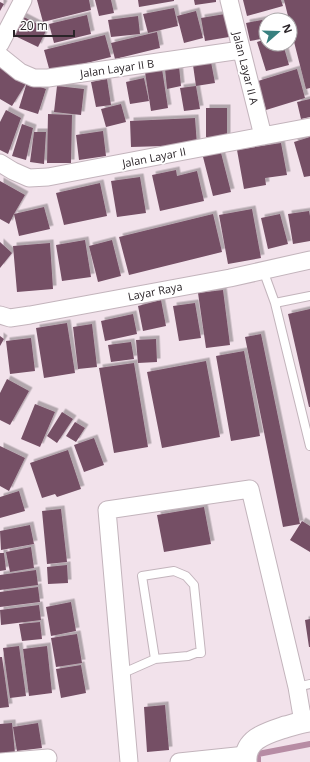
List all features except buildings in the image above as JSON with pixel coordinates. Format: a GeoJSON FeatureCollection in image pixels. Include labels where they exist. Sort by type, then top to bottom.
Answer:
{"type":"FeatureCollection","features":[{"type":"Feature","properties":{"kind":"street"},"geometry":{"type":"LineString","coordinates":[[0,44],[23,0]]}},
{"type":"Feature","properties":{"kind":"street","name":"Jalan Layar II A"},"geometry":{"type":"LineString","coordinates":[[229,0],[263,136]]}},
{"type":"Feature","properties":{"kind":"street","name":"Jalan Layar II B"},"geometry":{"type":"LineString","coordinates":[[0,56],[20,72],[34,78],[48,78],[241,50]]}},
{"type":"Feature","properties":{"kind":"street","name":"Jalan Layar II"},"geometry":{"type":"LineString","coordinates":[[0,163],[29,178],[48,177],[310,127]]}},
{"type":"Feature","properties":{"kind":"street","name":"Layar Raya"},"geometry":{"type":"LineString","coordinates":[[0,315],[10,318],[30,315],[223,279],[310,260]]}},
{"type":"Feature","properties":{"kind":"street"},"geometry":{"type":"LineString","coordinates":[[129,762],[106,510],[250,488],[304,686],[307,722],[266,733],[254,741],[247,750],[246,758],[179,762]]}},
{"type":"Feature","properties":{"kind":"street"},"geometry":{"type":"LineString","coordinates":[[0,762],[48,758]]}},
{"type":"Feature","properties":{"kind":"lane"},"geometry":{"type":"LineString","coordinates":[[263,270],[275,303],[310,446]]}},
{"type":"Feature","properties":{"kind":"lane"},"geometry":{"type":"LineString","coordinates":[[275,303],[310,296]]}},
{"type":"Feature","properties":{"kind":"lane"},"geometry":{"type":"LineString","coordinates":[[121,674],[155,659],[188,656],[201,653],[194,585],[186,576],[174,571],[142,576],[155,659]]}},
{"type":"Feature","properties":{"kind":"waterway"},"geometry":{"type":"LineString","coordinates":[[258,762],[258,754],[310,744]]}}]}
